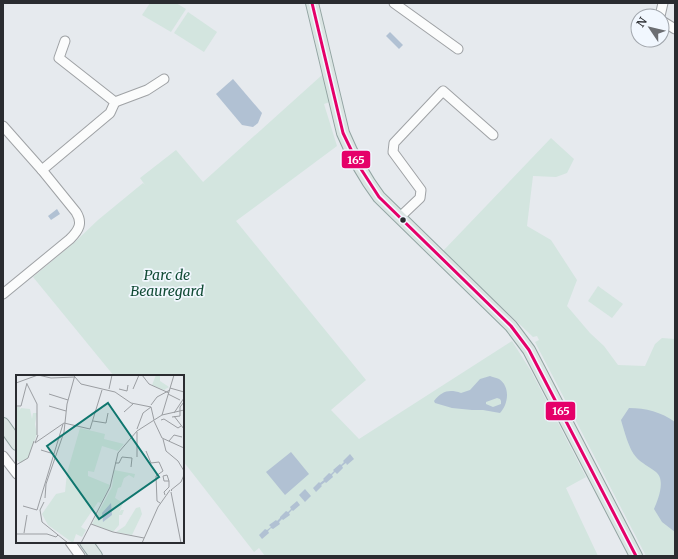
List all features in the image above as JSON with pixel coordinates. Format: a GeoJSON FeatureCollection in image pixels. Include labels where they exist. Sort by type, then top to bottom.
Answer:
{"type":"FeatureCollection","features":[{"type":"Feature","properties":{"kind":"main road"},"geometry":{"type":"LineString","coordinates":[[312,3],[343,133],[367,180],[379,197],[511,326],[529,350],[636,556]]}},
{"type":"Feature","properties":{"kind":"main road"},"geometry":{"type":"LineString","coordinates":[[3,424],[16,443]]}},
{"type":"Feature","properties":{"kind":"main road"},"geometry":{"type":"LineString","coordinates":[[87,543],[96,556]]}},
{"type":"Feature","properties":{"kind":"street"},"geometry":{"type":"LineString","coordinates":[[394,3],[458,49]]}},
{"type":"Feature","properties":{"kind":"street"},"geometry":{"type":"LineString","coordinates":[[65,41],[59,58],[115,102]]}},
{"type":"Feature","properties":{"kind":"street"},"geometry":{"type":"LineString","coordinates":[[42,170],[110,113],[115,102],[147,90],[164,79]]}},
{"type":"Feature","properties":{"kind":"street"},"geometry":{"type":"LineString","coordinates":[[400,217],[420,198],[421,190],[393,152],[394,142],[443,91],[493,135]]}},
{"type":"Feature","properties":{"kind":"street"},"geometry":{"type":"LineString","coordinates":[[3,126],[42,170],[80,218],[80,224],[76,233],[70,239],[3,294]]}},
{"type":"Feature","properties":{"kind":"street"},"geometry":{"type":"LineString","coordinates":[[3,456],[16,473]]}},
{"type":"Feature","properties":{"kind":"street"},"geometry":{"type":"LineString","coordinates":[[71,543],[78,555]]}},
{"type":"Feature","properties":{"kind":"green space"},"geometry":{"type":"Polygon","coordinates":[[[150,3],[176,3],[186,9],[171,32],[142,15],[150,3]]]}},
{"type":"Feature","properties":{"kind":"green space"},"geometry":{"type":"Polygon","coordinates":[[[188,12],[217,32],[204,52],[174,33],[188,12]]]}},
{"type":"Feature","properties":{"kind":"green space","name":"Parc de Beauregard"},"geometry":{"type":"Polygon","coordinates":[[[322,75],[330,102],[324,104],[337,146],[236,221],[366,380],[331,410],[359,439],[512,341],[531,371],[586,477],[566,488],[598,556],[265,556],[259,548],[254,552],[184,462],[184,375],[113,375],[33,277],[143,183],[145,185],[140,178],[176,150],[203,182],[322,75]]]}},
{"type":"Feature","properties":{"kind":"green space"},"geometry":{"type":"Polygon","coordinates":[[[551,138],[574,159],[567,173],[556,177],[533,176],[527,226],[551,240],[577,280],[567,306],[590,333],[604,346],[618,365],[645,366],[655,344],[662,338],[675,339],[675,556],[646,556],[535,342],[539,340],[537,336],[533,337],[443,251],[551,138]]]}},
{"type":"Feature","properties":{"kind":"green space"},"geometry":{"type":"Polygon","coordinates":[[[598,286],[623,304],[612,318],[588,301],[598,286]]]}},
{"type":"Feature","properties":{"kind":"water"},"geometry":{"type":"Polygon","coordinates":[[[390,32],[403,45],[399,49],[386,36],[390,32]]]}},
{"type":"Feature","properties":{"kind":"water"},"geometry":{"type":"Polygon","coordinates":[[[233,79],[262,113],[258,123],[253,127],[242,125],[216,94],[233,79]]]}},
{"type":"Feature","properties":{"kind":"water"},"geometry":{"type":"Polygon","coordinates":[[[57,209],[60,214],[51,220],[48,216],[57,209]]]}},
{"type":"Feature","properties":{"kind":"water"},"geometry":{"type":"Polygon","coordinates":[[[490,376],[503,382],[507,391],[507,396],[503,410],[500,413],[483,410],[452,408],[435,403],[434,401],[443,393],[453,391],[461,393],[470,390],[480,379],[490,376]],[[497,398],[486,402],[486,404],[493,407],[501,404],[500,399],[497,398]]]}},
{"type":"Feature","properties":{"kind":"water"},"geometry":{"type":"Polygon","coordinates":[[[629,408],[653,411],[675,422],[675,532],[662,522],[654,509],[661,485],[659,476],[633,454],[627,440],[621,420],[629,408]]]}},
{"type":"Feature","properties":{"kind":"water"},"geometry":{"type":"Polygon","coordinates":[[[291,452],[309,474],[285,495],[266,472],[291,452]]]}},
{"type":"Feature","properties":{"kind":"water"},"geometry":{"type":"Polygon","coordinates":[[[350,454],[354,459],[347,465],[346,463],[342,466],[343,468],[337,474],[335,472],[332,475],[333,477],[321,485],[322,486],[316,492],[313,488],[319,482],[320,483],[324,480],[323,479],[329,473],[331,474],[334,471],[333,470],[340,464],[341,465],[350,454]]]}},
{"type":"Feature","properties":{"kind":"water"},"geometry":{"type":"Polygon","coordinates":[[[305,489],[311,496],[305,502],[299,495],[305,489]]]}},
{"type":"Feature","properties":{"kind":"water"},"geometry":{"type":"Polygon","coordinates":[[[297,501],[300,505],[289,513],[290,515],[283,520],[282,519],[279,522],[280,524],[273,529],[271,528],[268,531],[269,533],[262,539],[259,535],[265,529],[267,530],[271,527],[269,525],[276,520],[277,521],[286,511],[288,512],[291,509],[290,507],[297,501]]]}},
{"type":"Feature","properties":{"kind":"transit line","name":"165"},"geometry":{"type":"LineString","coordinates":[[312,3],[343,133],[359,166],[379,197],[511,326],[529,350],[636,556]]}}]}
